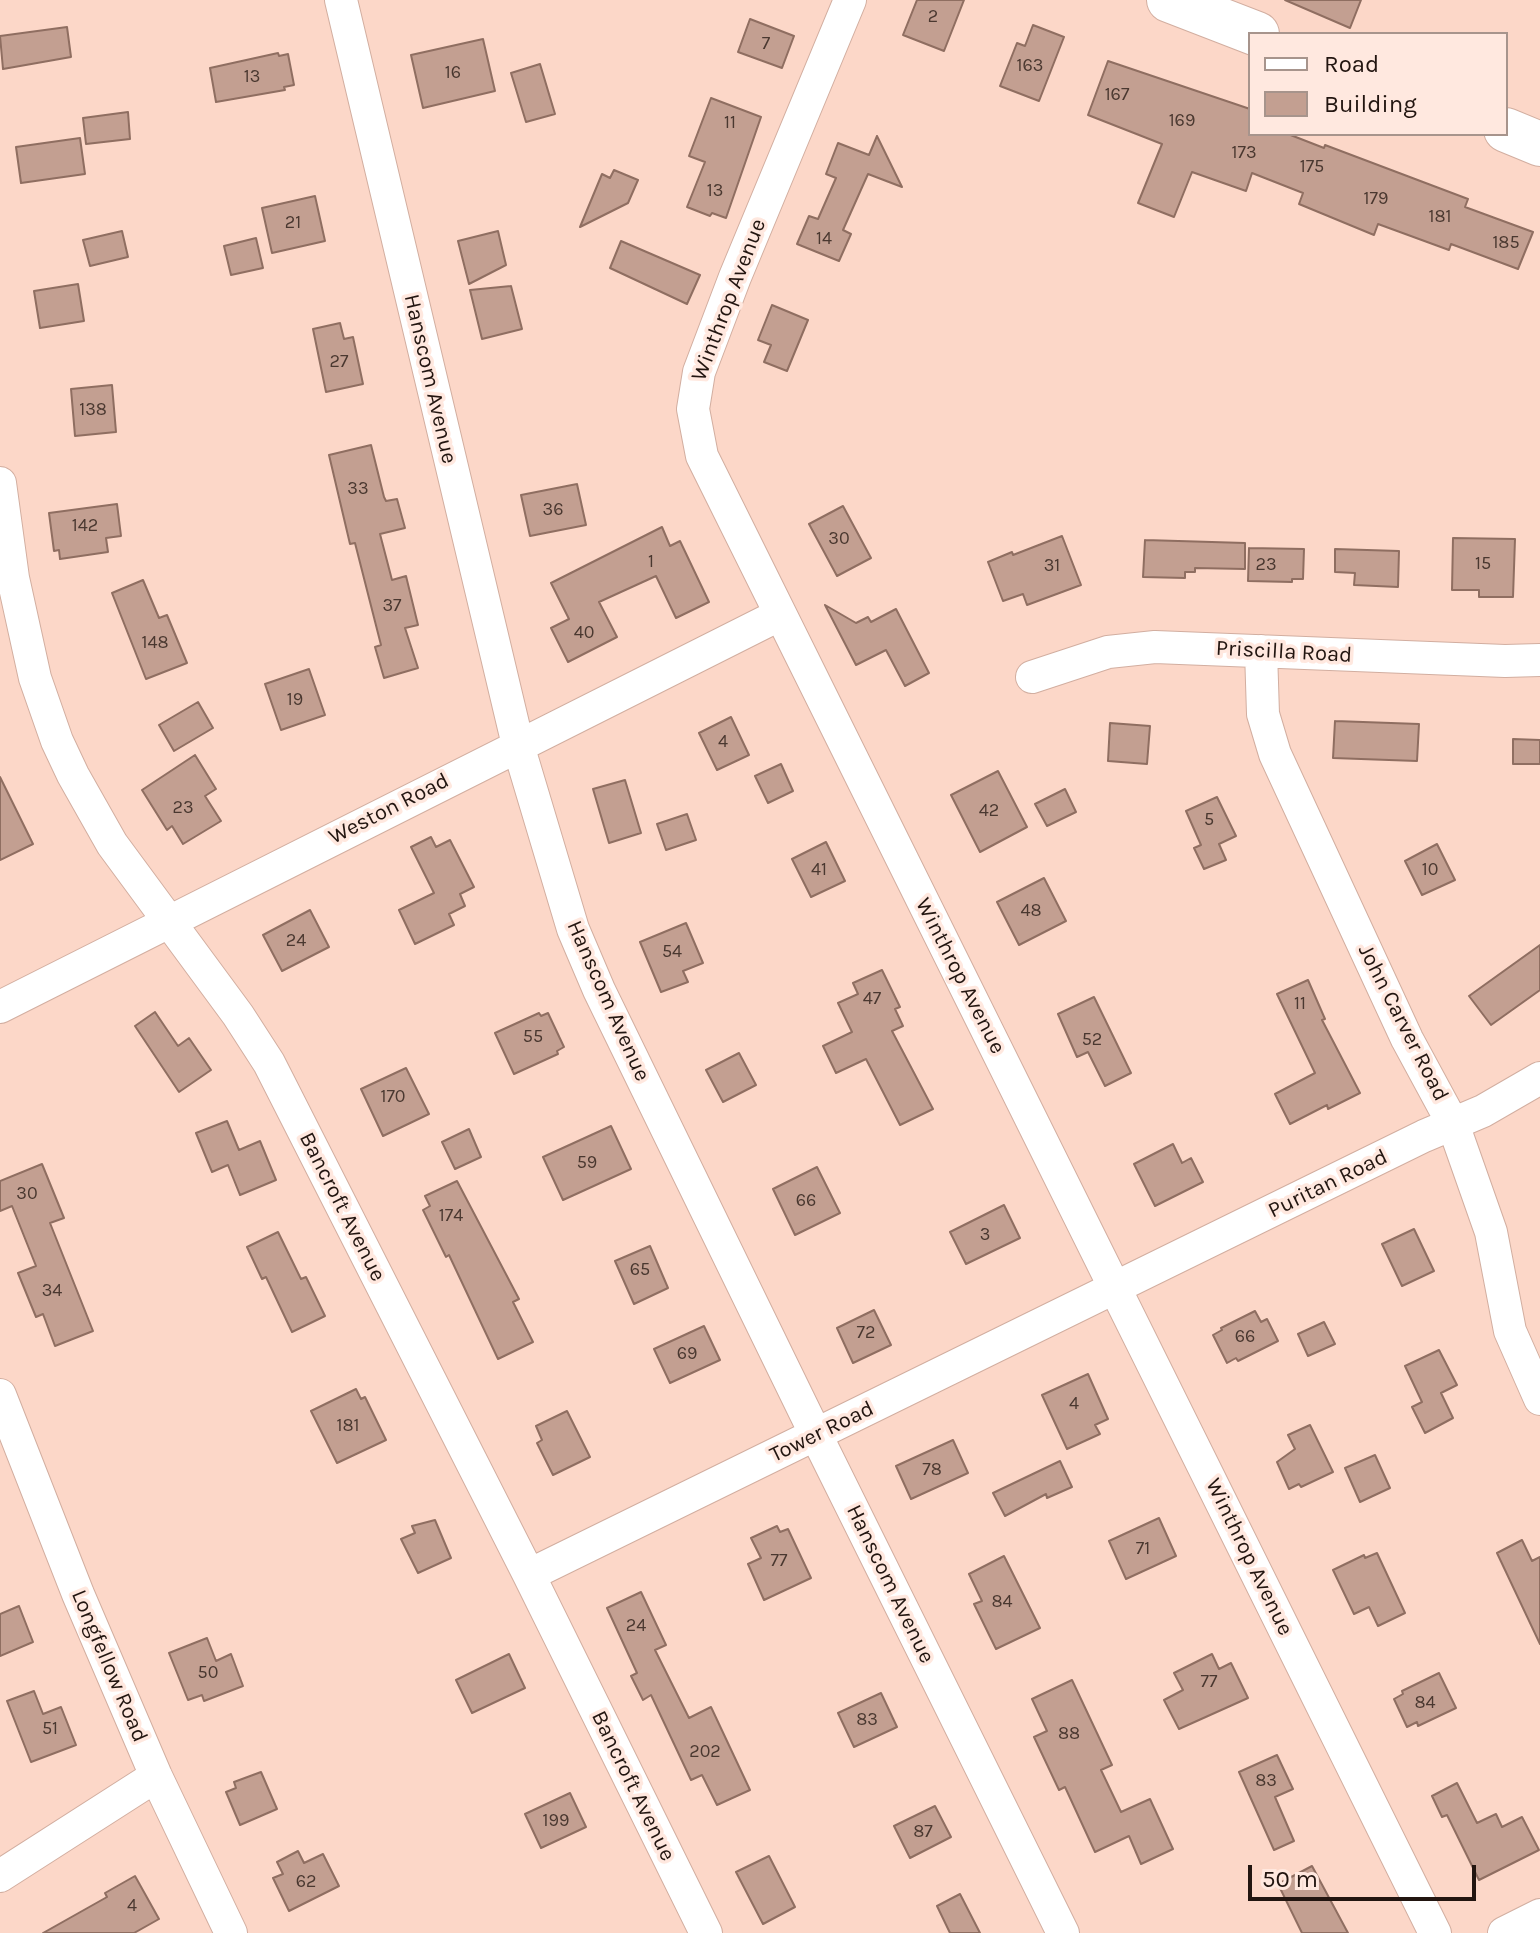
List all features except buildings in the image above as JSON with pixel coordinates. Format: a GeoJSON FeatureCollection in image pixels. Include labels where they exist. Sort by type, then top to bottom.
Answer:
{"type":"FeatureCollection","features":[{"type":"Feature","properties":{"kind":"main road"},"geometry":{"type":"LineString","coordinates":[[1169,0],[1252,32]]}},
{"type":"Feature","properties":{"kind":"main road"},"geometry":{"type":"LineString","coordinates":[[1508,131],[1540,144]]}},
{"type":"Feature","properties":{"kind":"street","name":"Hanscom Avenue"},"geometry":{"type":"LineString","coordinates":[[341,0],[518,745],[566,906],[587,961],[816,1435],[1063,1933]]}},
{"type":"Feature","properties":{"kind":"street","name":"Winthrop Avenue"},"geometry":{"type":"LineString","coordinates":[[850,0],[699,372],[694,420],[702,456],[1435,1933]]}},
{"type":"Feature","properties":{"kind":"street","name":"Bancroft Avenue"},"geometry":{"type":"LineString","coordinates":[[0,483],[23,630],[35,678],[57,741],[93,814],[269,1063],[529,1575],[706,1933]]}},
{"type":"Feature","properties":{"kind":"street","name":"Weston Road"},"geometry":{"type":"LineString","coordinates":[[0,1007],[779,615]]}},
{"type":"Feature","properties":{"kind":"street","name":"Priscilla Road"},"geometry":{"type":"LineString","coordinates":[[1032,677],[1083,659],[1143,648],[1540,660]]}},
{"type":"Feature","properties":{"kind":"street","name":"John Carver Road"},"geometry":{"type":"LineString","coordinates":[[1261,651],[1263,714],[1275,754],[1407,1039],[1453,1124],[1491,1232],[1510,1331],[1540,1399]]}},
{"type":"Feature","properties":{"kind":"street","name":"Puritan Road"},"geometry":{"type":"LineString","coordinates":[[1116,1288],[1508,1097],[1540,1078]]}},
{"type":"Feature","properties":{"kind":"street","name":"Tower Road"},"geometry":{"type":"LineString","coordinates":[[529,1575],[1116,1288]]}},
{"type":"Feature","properties":{"kind":"street","name":"Longfellow Road"},"geometry":{"type":"LineString","coordinates":[[0,1395],[78,1594],[156,1776],[231,1933]]}},
{"type":"Feature","properties":{"kind":"street"},"geometry":{"type":"LineString","coordinates":[[0,1876],[156,1776]]}},
{"type":"Feature","properties":{"kind":"street"},"geometry":{"type":"LineString","coordinates":[[1504,1933],[1540,1915]]}}]}
